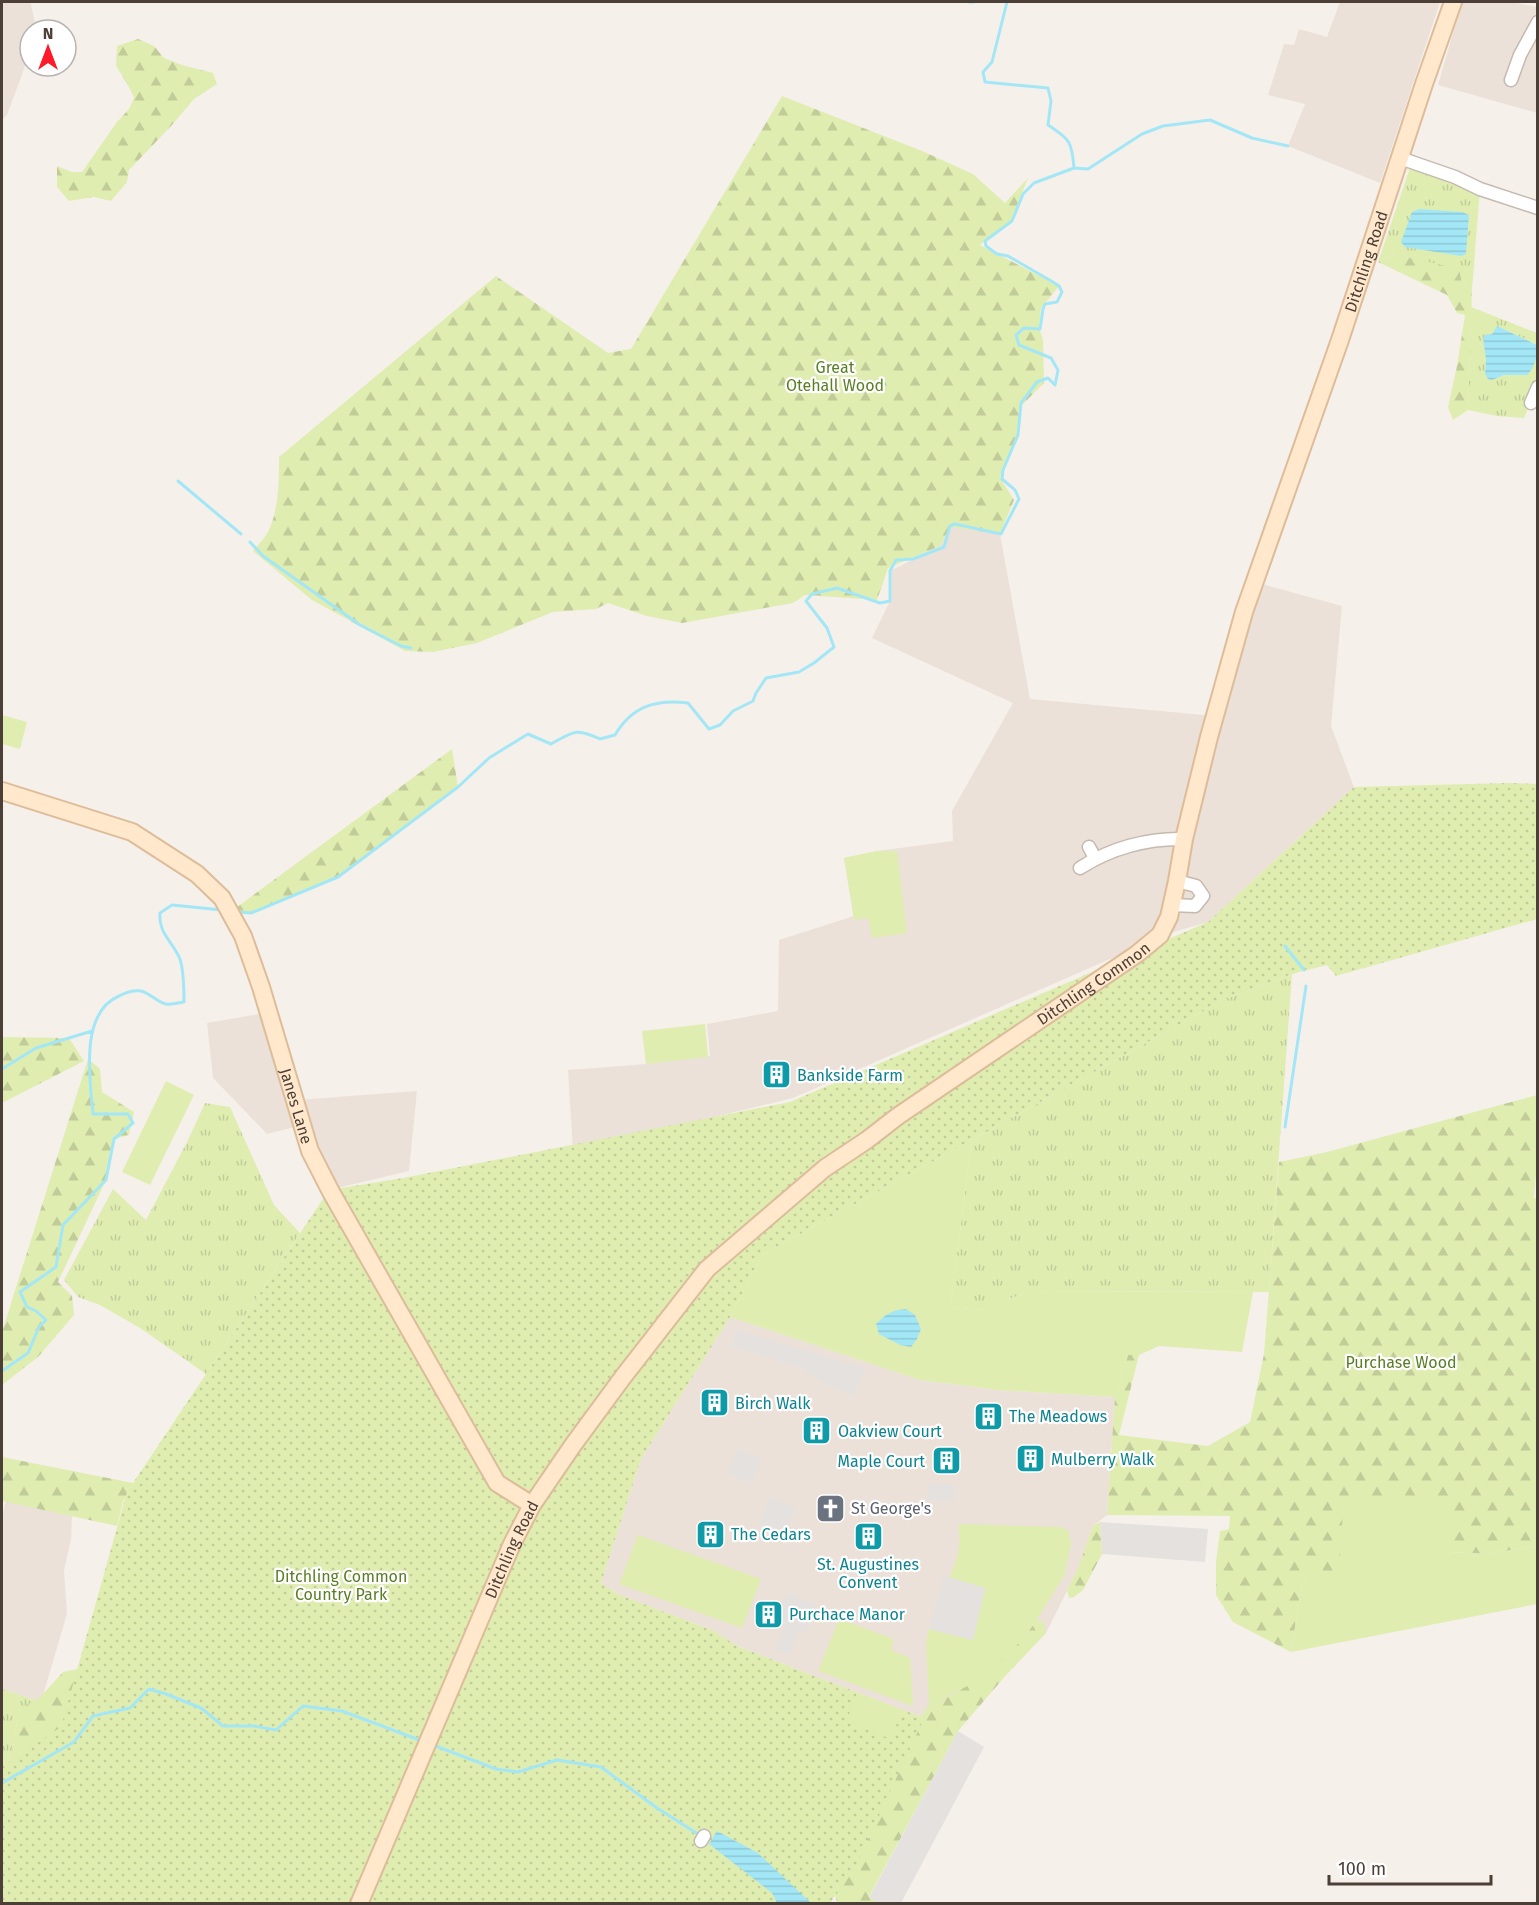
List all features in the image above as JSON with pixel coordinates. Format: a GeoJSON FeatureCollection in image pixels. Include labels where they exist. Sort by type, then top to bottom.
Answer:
{"type":"FeatureCollection","features":[{"type":"Feature","properties":{"kind":"main road","name":"Ditchling Road"},"geometry":{"type":"LineString","coordinates":[[1276,522],[1340,340],[1453,2]]}},
{"type":"Feature","properties":{"kind":"main road","name":"Ditchling Common"},"geometry":{"type":"LineString","coordinates":[[738,1242],[825,1168],[1137,954],[1160,935],[1172,905],[1184,839],[1209,737],[1244,612],[1276,522]]}},
{"type":"Feature","properties":{"kind":"main road","name":"Janes Lane"},"geometry":{"type":"LineString","coordinates":[[2,791],[132,832],[197,874],[222,898],[243,936],[261,987],[310,1151],[331,1192],[497,1483],[532,1505]]}},
{"type":"Feature","properties":{"kind":"main road","name":"Ditchling Road"},"geometry":{"type":"LineString","coordinates":[[359,1904],[512,1544],[532,1505],[629,1368],[707,1269],[738,1242]]}},
{"type":"Feature","properties":{"kind":"street"},"geometry":{"type":"LineString","coordinates":[[1511,80],[1520,55],[1538,22]]}},
{"type":"Feature","properties":{"kind":"street"},"geometry":{"type":"LineString","coordinates":[[1400,158],[1455,177],[1480,189],[1538,208]]}},
{"type":"Feature","properties":{"kind":"street"},"geometry":{"type":"LineString","coordinates":[[1531,403],[1537,388]]}},
{"type":"Feature","properties":{"kind":"street"},"geometry":{"type":"LineString","coordinates":[[1080,868],[1095,858],[1133,845],[1161,838],[1184,839]]}},
{"type":"Feature","properties":{"kind":"street"},"geometry":{"type":"LineString","coordinates":[[1089,846],[1095,858]]}},
{"type":"Feature","properties":{"kind":"street"},"geometry":{"type":"LineString","coordinates":[[1172,905],[1195,906],[1203,896],[1196,886],[1177,881]]}},
{"type":"Feature","properties":{"kind":"shaded area"},"geometry":{"type":"Polygon","coordinates":[[[2,2],[29,2],[34,18],[18,18],[18,78],[21,78],[7,115],[2,120],[2,2]]]}},
{"type":"Feature","properties":{"kind":"shaded area"},"geometry":{"type":"Polygon","coordinates":[[[1340,2],[1440,2],[1380,183],[1288,146],[1305,104],[1268,95],[1284,44],[1294,45],[1299,29],[1327,37],[1340,2]]]}},
{"type":"Feature","properties":{"kind":"shaded area"},"geometry":{"type":"Polygon","coordinates":[[[1462,2],[1511,2],[1537,7],[1537,113],[1438,85],[1462,2]]]}},
{"type":"Feature","properties":{"kind":"shaded area"},"geometry":{"type":"Polygon","coordinates":[[[950,526],[1000,534],[1030,699],[1215,716],[1255,582],[1342,606],[1331,726],[1354,787],[1208,922],[1167,934],[793,1098],[573,1151],[568,1070],[710,1056],[707,1024],[778,1011],[779,940],[854,916],[844,858],[877,851],[953,841],[952,811],[1013,703],[872,638],[890,601],[890,571],[940,546],[950,526]]]}},
{"type":"Feature","properties":{"kind":"shaded area"},"geometry":{"type":"Polygon","coordinates":[[[265,1013],[299,1126],[267,1134],[213,1078],[207,1023],[265,1013]]]}},
{"type":"Feature","properties":{"kind":"shaded area"},"geometry":{"type":"Polygon","coordinates":[[[417,1091],[409,1171],[333,1189],[297,1100],[417,1091]]]}},
{"type":"Feature","properties":{"kind":"shaded area"},"geometry":{"type":"Polygon","coordinates":[[[730,1317],[920,1380],[999,1390],[1115,1397],[1107,1515],[1093,1526],[1077,1571],[1046,1633],[1007,1674],[924,1718],[737,1646],[714,1631],[620,1595],[601,1583],[641,1459],[730,1317]]]}},
{"type":"Feature","properties":{"kind":"shaded area"},"geometry":{"type":"Polygon","coordinates":[[[736,1330],[865,1368],[853,1396],[823,1384],[823,1380],[804,1373],[805,1369],[731,1346],[736,1330]]]}},
{"type":"Feature","properties":{"kind":"shaded area"},"geometry":{"type":"Polygon","coordinates":[[[737,1449],[762,1459],[752,1483],[727,1473],[737,1449]]]}},
{"type":"Feature","properties":{"kind":"shaded area"},"geometry":{"type":"Polygon","coordinates":[[[927,1484],[954,1484],[954,1501],[927,1501],[927,1484]]]}},
{"type":"Feature","properties":{"kind":"shaded area"},"geometry":{"type":"Polygon","coordinates":[[[9,1487],[73,1491],[71,1540],[64,1570],[67,1614],[41,1702],[2,1689],[2,1518],[9,1487]]]}},
{"type":"Feature","properties":{"kind":"shaded area"},"geometry":{"type":"Polygon","coordinates":[[[770,1497],[796,1507],[785,1535],[759,1525],[770,1497]]]}},
{"type":"Feature","properties":{"kind":"shaded area"},"geometry":{"type":"Polygon","coordinates":[[[1100,1522],[1208,1529],[1205,1562],[1102,1554],[1100,1522]]]}},
{"type":"Feature","properties":{"kind":"shaded area"},"geometry":{"type":"Polygon","coordinates":[[[945,1576],[985,1588],[973,1640],[929,1629],[945,1576]]]}},
{"type":"Feature","properties":{"kind":"shaded area"},"geometry":{"type":"Polygon","coordinates":[[[787,1593],[818,1605],[806,1634],[798,1632],[789,1655],[775,1649],[785,1626],[775,1621],[787,1593]]]}},
{"type":"Feature","properties":{"kind":"shaded area"},"geometry":{"type":"Polygon","coordinates":[[[958,1731],[984,1747],[901,1903],[880,1903],[869,1898],[958,1731]]]}},
{"type":"Feature","properties":{"kind":"green space"},"geometry":{"type":"Polygon","coordinates":[[[138,39],[154,46],[164,58],[213,73],[217,84],[194,99],[129,170],[127,182],[111,201],[94,197],[69,201],[57,187],[57,166],[72,172],[82,172],[117,122],[129,109],[134,98],[116,66],[117,46],[138,39]]]}},
{"type":"Feature","properties":{"kind":"green space","name":"Great Otehall Wood"},"geometry":{"type":"Polygon","coordinates":[[[782,96],[922,151],[973,174],[1005,203],[1028,178],[1011,220],[980,245],[1059,286],[1041,308],[1039,328],[1043,340],[1044,383],[1022,405],[1017,435],[1000,478],[1014,500],[1000,534],[950,527],[940,546],[888,568],[877,600],[805,595],[793,603],[682,623],[647,616],[608,603],[596,609],[553,612],[477,643],[433,652],[405,651],[312,600],[253,551],[263,540],[272,523],[276,505],[279,457],[496,276],[608,353],[631,349],[782,96]]]}},
{"type":"Feature","properties":{"kind":"green space"},"geometry":{"type":"Polygon","coordinates":[[[1412,162],[1480,189],[1472,290],[1394,254],[1378,262],[1412,162]]]}},
{"type":"Feature","properties":{"kind":"green space"},"geometry":{"type":"Polygon","coordinates":[[[1394,254],[1459,269],[1462,284],[1472,290],[1468,410],[1453,420],[1448,407],[1465,315],[1457,313],[1447,295],[1378,262],[1394,254]]]}},
{"type":"Feature","properties":{"kind":"green space"},"geometry":{"type":"Polygon","coordinates":[[[1471,307],[1537,333],[1537,345],[1497,326],[1492,334],[1488,334],[1483,339],[1486,359],[1485,374],[1492,379],[1530,372],[1537,354],[1537,387],[1524,418],[1497,416],[1468,410],[1471,307]]]}},
{"type":"Feature","properties":{"kind":"green space"},"geometry":{"type":"Polygon","coordinates":[[[2,715],[27,722],[20,749],[2,744],[2,715]]]}},
{"type":"Feature","properties":{"kind":"green space"},"geometry":{"type":"Polygon","coordinates":[[[452,749],[458,787],[338,877],[251,913],[229,913],[452,749]]]}},
{"type":"Feature","properties":{"kind":"green space","name":"Ditchling Common Country Park"},"geometry":{"type":"Polygon","coordinates":[[[1537,784],[1537,919],[1336,976],[1327,965],[1292,974],[1223,1000],[762,1255],[730,1317],[641,1459],[601,1583],[620,1595],[714,1631],[737,1646],[924,1718],[855,1868],[830,1903],[2,1904],[2,1767],[61,1727],[127,1492],[329,1190],[403,1178],[790,1102],[1208,922],[1354,787],[1537,784]]]}},
{"type":"Feature","properties":{"kind":"green space"},"geometry":{"type":"Polygon","coordinates":[[[877,851],[897,851],[907,933],[872,938],[868,918],[854,920],[844,858],[877,851]]]}},
{"type":"Feature","properties":{"kind":"green space"},"geometry":{"type":"Polygon","coordinates":[[[1292,974],[1269,1292],[1030,1291],[982,1310],[950,1307],[972,1140],[1223,1000],[1292,974]]]}},
{"type":"Feature","properties":{"kind":"green space"},"geometry":{"type":"Polygon","coordinates":[[[705,1024],[708,1057],[646,1064],[642,1031],[705,1024]]]}},
{"type":"Feature","properties":{"kind":"green space"},"geometry":{"type":"Polygon","coordinates":[[[2,1037],[69,1038],[84,1061],[2,1103],[2,1037]]]}},
{"type":"Feature","properties":{"kind":"green space"},"geometry":{"type":"Polygon","coordinates":[[[88,1059],[100,1069],[102,1092],[134,1112],[129,1135],[114,1139],[106,1180],[58,1282],[72,1296],[74,1315],[38,1357],[2,1385],[2,1332],[88,1059]]]}},
{"type":"Feature","properties":{"kind":"green space"},"geometry":{"type":"Polygon","coordinates":[[[166,1081],[194,1095],[150,1185],[122,1172],[166,1081]]]}},
{"type":"Feature","properties":{"kind":"green space","name":"Purchase Wood"},"geometry":{"type":"Polygon","coordinates":[[[1537,1095],[1538,1150],[1534,1198],[1538,1199],[1537,1546],[1487,1554],[1447,1552],[1303,1579],[1291,1652],[1233,1622],[1216,1595],[1216,1562],[1220,1531],[1229,1529],[1230,1516],[1107,1515],[1115,1397],[1128,1355],[1139,1355],[1119,1435],[1208,1446],[1250,1422],[1264,1354],[1279,1162],[1327,1152],[1537,1095]]]}},
{"type":"Feature","properties":{"kind":"green space"},"geometry":{"type":"Polygon","coordinates":[[[205,1103],[230,1107],[274,1205],[300,1233],[206,1374],[140,1328],[100,1305],[78,1297],[64,1280],[113,1189],[146,1220],[205,1103]]]}},
{"type":"Feature","properties":{"kind":"green space"},"geometry":{"type":"Polygon","coordinates":[[[972,1140],[950,1307],[982,1310],[1030,1291],[1253,1292],[1242,1352],[1159,1346],[1139,1355],[1128,1355],[1115,1397],[999,1390],[920,1380],[730,1317],[762,1255],[972,1140]]]}},
{"type":"Feature","properties":{"kind":"green space"},"geometry":{"type":"Polygon","coordinates":[[[2,1457],[133,1483],[123,1502],[117,1526],[2,1501],[2,1457]]]}},
{"type":"Feature","properties":{"kind":"green space"},"geometry":{"type":"Polygon","coordinates":[[[1344,1497],[1452,1502],[1448,1552],[1487,1554],[1537,1546],[1537,1604],[1291,1652],[1303,1579],[1339,1570],[1344,1497]]]}},
{"type":"Feature","properties":{"kind":"green space"},"geometry":{"type":"Polygon","coordinates":[[[1100,1522],[1102,1554],[1083,1590],[1069,1598],[1067,1590],[1077,1571],[1093,1526],[1100,1522]]]}},
{"type":"Feature","properties":{"kind":"green space"},"geometry":{"type":"Polygon","coordinates":[[[958,1524],[1060,1527],[1069,1531],[1071,1545],[1064,1576],[1022,1640],[984,1678],[929,1705],[926,1643],[929,1629],[973,1640],[985,1589],[949,1577],[958,1551],[960,1538],[958,1524]]]}},
{"type":"Feature","properties":{"kind":"green space"},"geometry":{"type":"Polygon","coordinates":[[[638,1535],[761,1579],[742,1628],[619,1584],[638,1535]]]}},
{"type":"Feature","properties":{"kind":"green space"},"geometry":{"type":"Polygon","coordinates":[[[839,1619],[894,1639],[891,1650],[910,1658],[913,1706],[818,1671],[839,1619]]]}},
{"type":"Feature","properties":{"kind":"green space"},"geometry":{"type":"Polygon","coordinates":[[[1036,1621],[1043,1621],[1046,1633],[958,1731],[869,1897],[880,1903],[837,1903],[834,1887],[911,1730],[929,1705],[958,1692],[1022,1640],[1036,1621]]]}},
{"type":"Feature","properties":{"kind":"green space"},"geometry":{"type":"Polygon","coordinates":[[[77,1669],[94,1683],[2,1814],[2,1763],[11,1752],[18,1717],[25,1706],[40,1697],[63,1672],[77,1669]]]}},
{"type":"Feature","properties":{"kind":"green space"},"geometry":{"type":"Polygon","coordinates":[[[2,1689],[35,1700],[18,1717],[11,1752],[2,1763],[2,1689]]]}},
{"type":"Feature","properties":{"kind":"green space"},"geometry":{"type":"Polygon","coordinates":[[[857,1693],[902,1710],[891,1739],[846,1722],[857,1693]]]}},
{"type":"Feature","properties":{"kind":"water"},"geometry":{"type":"Polygon","coordinates":[[[1419,209],[1462,212],[1469,215],[1466,254],[1461,256],[1405,247],[1401,242],[1412,212],[1419,209]]]}},
{"type":"Feature","properties":{"kind":"water"},"geometry":{"type":"Polygon","coordinates":[[[1497,326],[1537,345],[1535,361],[1527,375],[1504,375],[1492,380],[1488,379],[1485,374],[1486,359],[1483,339],[1485,335],[1492,334],[1497,326]]]}},
{"type":"Feature","properties":{"kind":"water"},"geometry":{"type":"Polygon","coordinates":[[[906,1309],[915,1315],[921,1329],[911,1347],[900,1345],[879,1334],[876,1324],[890,1313],[906,1309]]]}},
{"type":"Feature","properties":{"kind":"water"},"geometry":{"type":"Polygon","coordinates":[[[717,1831],[758,1853],[811,1903],[777,1903],[772,1893],[709,1844],[717,1831]]]}},
{"type":"Feature","properties":{"kind":"waterway"},"geometry":{"type":"LineString","coordinates":[[969,2],[974,2]]}},
{"type":"Feature","properties":{"kind":"waterway"},"geometry":{"type":"LineString","coordinates":[[1007,2],[992,62],[983,72],[985,82],[1048,88],[1051,101],[1048,125],[1068,142],[1074,168]]}},
{"type":"Feature","properties":{"kind":"waterway"},"geometry":{"type":"LineString","coordinates":[[237,912],[251,913],[338,877],[458,787],[489,758],[528,734],[551,744],[574,732],[585,733],[600,739],[615,735],[629,717],[637,711],[665,702],[688,703],[709,729],[720,725],[733,711],[753,701],[766,678],[799,672],[834,647],[827,628],[806,601],[812,594],[837,588],[880,603],[890,601],[890,571],[896,560],[913,559],[944,547],[950,526],[955,524],[1001,534],[1019,499],[1015,490],[1002,479],[1003,470],[1018,435],[1021,403],[1037,382],[1048,378],[1055,385],[1058,370],[1051,358],[1019,345],[1016,335],[1024,328],[1040,329],[1045,304],[1057,302],[1062,292],[1053,282],[1008,256],[997,254],[986,246],[985,241],[1012,221],[1023,194],[1034,183],[1074,168],[1088,169],[1142,134],[1163,126],[1210,120],[1252,138],[1288,146]]}},
{"type":"Feature","properties":{"kind":"waterway"},"geometry":{"type":"LineString","coordinates":[[178,481],[241,534]]}},
{"type":"Feature","properties":{"kind":"waterway"},"geometry":{"type":"LineString","coordinates":[[250,542],[263,556],[360,625],[401,646],[411,648]]}},
{"type":"Feature","properties":{"kind":"waterway"},"geometry":{"type":"LineString","coordinates":[[2,1371],[28,1353],[39,1327],[46,1320],[27,1307],[20,1292],[56,1267],[63,1225],[106,1180],[114,1139],[133,1123],[128,1114],[93,1114],[89,1066],[92,1032],[98,1017],[106,1005],[119,996],[133,991],[144,992],[166,1004],[184,1002],[180,959],[161,926],[160,913],[172,905],[222,910]]}},
{"type":"Feature","properties":{"kind":"waterway"},"geometry":{"type":"LineString","coordinates":[[1285,946],[1304,970]]}},
{"type":"Feature","properties":{"kind":"waterway"},"geometry":{"type":"LineString","coordinates":[[1285,1127],[1306,986]]}},
{"type":"Feature","properties":{"kind":"waterway"},"geometry":{"type":"LineString","coordinates":[[2,1069],[36,1048],[92,1031]]}},
{"type":"Feature","properties":{"kind":"waterway"},"geometry":{"type":"LineString","coordinates":[[2,1783],[74,1742],[93,1716],[130,1708],[149,1689],[201,1708],[223,1726],[254,1726],[276,1730],[303,1706],[342,1711],[422,1741]]}},
{"type":"Feature","properties":{"kind":"waterway"},"geometry":{"type":"LineString","coordinates":[[433,1745],[496,1769],[518,1772],[557,1760],[601,1767],[657,1808],[701,1836]]}},
{"type":"Feature","properties":{"kind":"place","name":"Bankside Farm"},"geometry":{"type":"Point","coordinates":[776,1075]}},
{"type":"Feature","properties":{"kind":"place","name":"Birch Walk"},"geometry":{"type":"Point","coordinates":[714,1403]}},
{"type":"Feature","properties":{"kind":"place","name":"The Meadows"},"geometry":{"type":"Point","coordinates":[988,1416]}},
{"type":"Feature","properties":{"kind":"place","name":"Oakview Court"},"geometry":{"type":"Point","coordinates":[817,1431]}},
{"type":"Feature","properties":{"kind":"place","name":"Mulberry Walk"},"geometry":{"type":"Point","coordinates":[1030,1459]}},
{"type":"Feature","properties":{"kind":"place","name":"Maple Court"},"geometry":{"type":"Point","coordinates":[946,1461]}},
{"type":"Feature","properties":{"kind":"place","name":"St George's"},"geometry":{"type":"Point","coordinates":[830,1508]}},
{"type":"Feature","properties":{"kind":"place","name":"The Cedars"},"geometry":{"type":"Point","coordinates":[710,1534]}},
{"type":"Feature","properties":{"kind":"place","name":"St. Augustines Convent"},"geometry":{"type":"Point","coordinates":[868,1536]}},
{"type":"Feature","properties":{"kind":"place","name":"Purchace Manor"},"geometry":{"type":"Point","coordinates":[768,1614]}}]}
